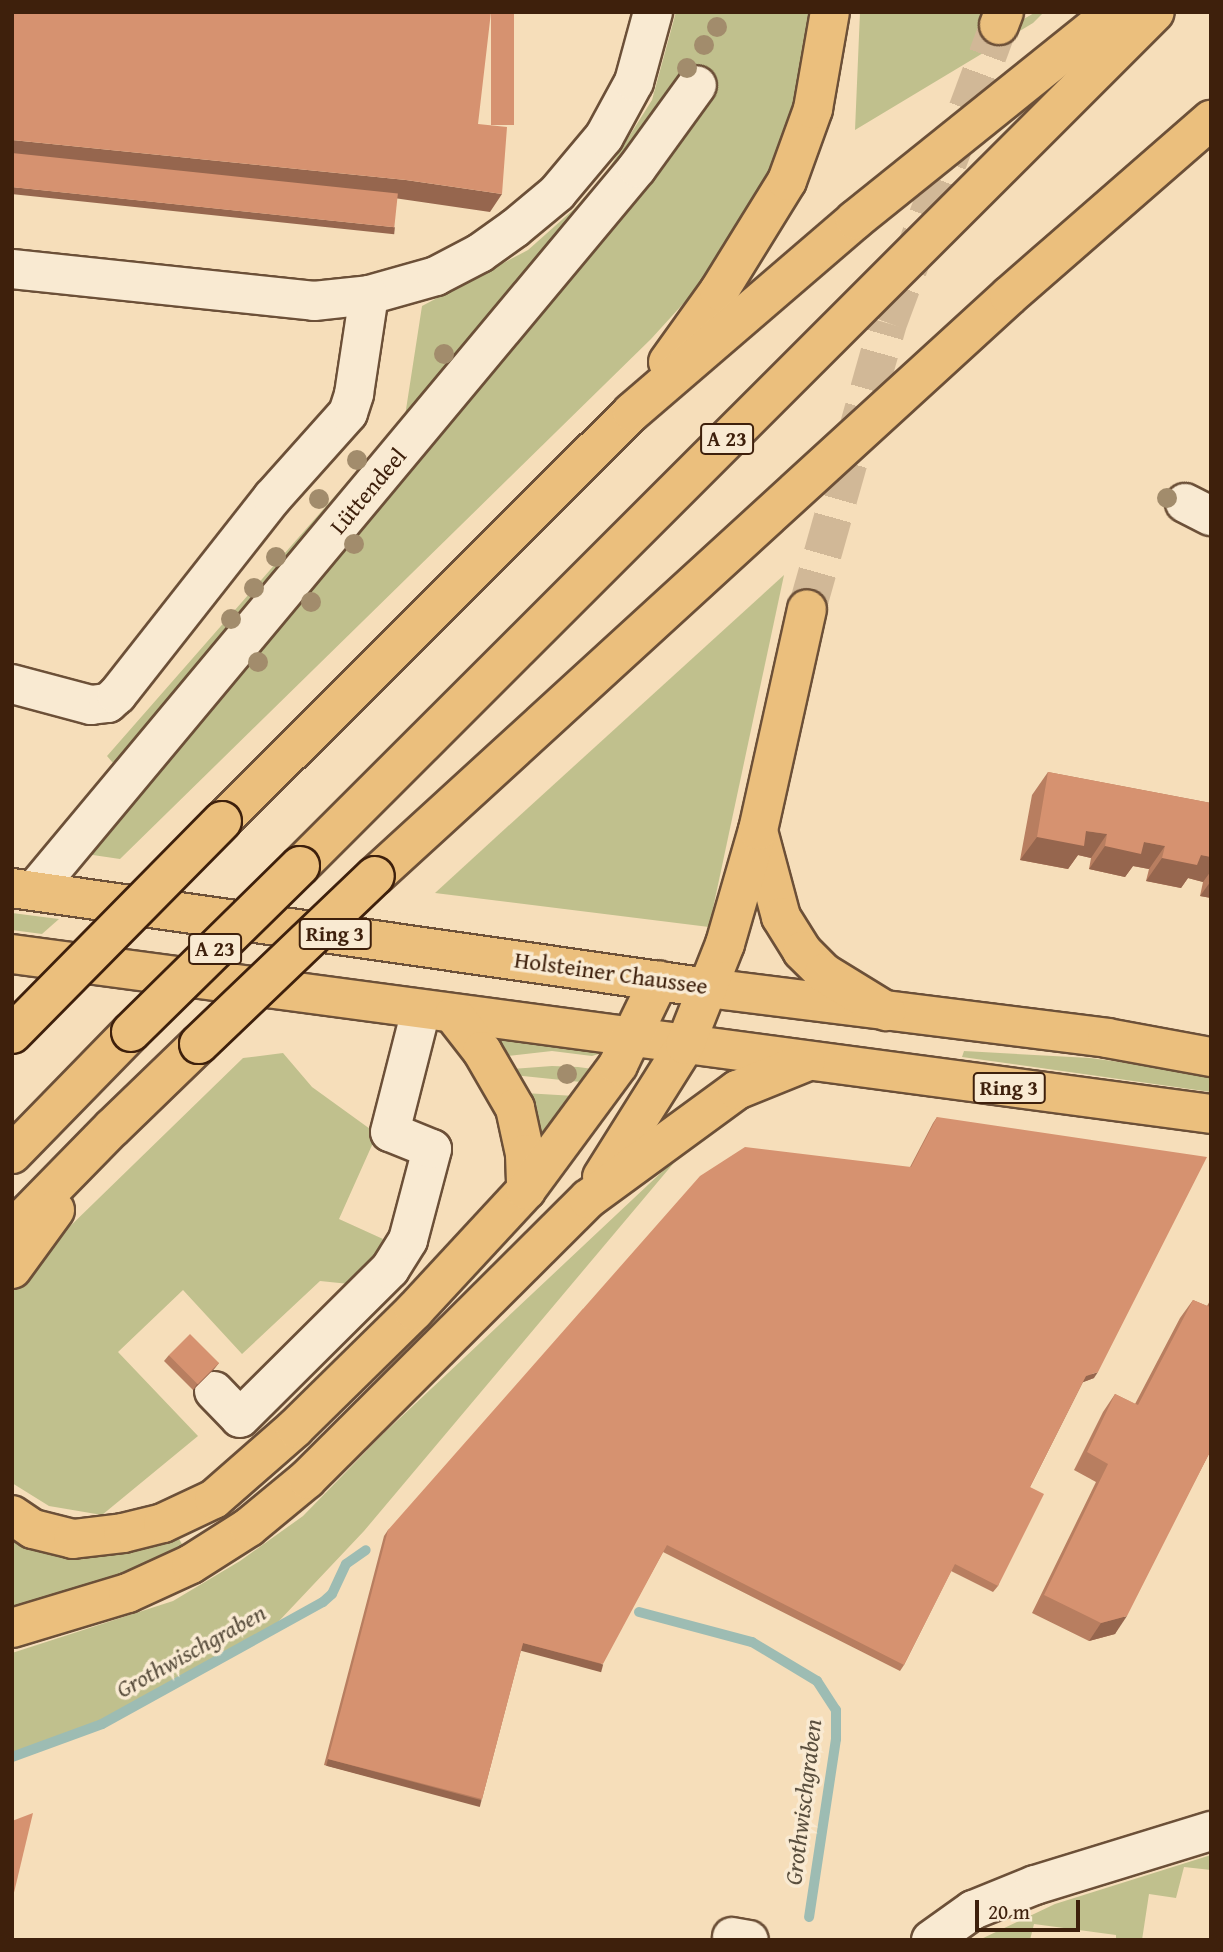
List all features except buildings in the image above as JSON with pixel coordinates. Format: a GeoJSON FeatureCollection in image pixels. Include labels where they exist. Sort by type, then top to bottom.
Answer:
{"type":"FeatureCollection","features":[{"type":"Feature","properties":{"kind":"main road"},"geometry":{"type":"LineString","coordinates":[[632,412],[719,291],[788,181],[813,109],[830,12]]}},
{"type":"Feature","properties":{"kind":"main road"},"geometry":{"type":"LineString","coordinates":[[12,1034],[632,412],[856,220],[1114,12]]}},
{"type":"Feature","properties":{"kind":"main road","name":"A 23"},"geometry":{"type":"LineString","coordinates":[[12,1154],[131,1032],[1155,12]]}},
{"type":"Feature","properties":{"kind":"main road","name":"A 23"},"geometry":{"type":"LineString","coordinates":[[12,1230],[111,1128],[375,876],[1009,296],[1211,120]]}},
{"type":"Feature","properties":{"kind":"main road"},"geometry":{"type":"LineString","coordinates":[[588,1199],[685,1045],[725,944],[758,830],[807,610]]}},
{"type":"Feature","properties":{"kind":"main road"},"geometry":{"type":"LineString","coordinates":[[758,830],[781,918],[802,951],[824,973],[886,1011]]}},
{"type":"Feature","properties":{"kind":"main road","name":"Holsteiner Chaussee"},"geometry":{"type":"LineString","coordinates":[[23,890],[708,988],[1107,1038],[1211,1057]]}},
{"type":"Feature","properties":{"kind":"main road","name":"Ring 3"},"geometry":{"type":"LineString","coordinates":[[12,954],[632,1039],[1211,1114]]}},
{"type":"Feature","properties":{"kind":"main road"},"geometry":{"type":"LineString","coordinates":[[12,1515],[33,1529],[73,1539],[123,1533],[163,1522],[214,1499],[295,1429],[414,1311],[526,1190],[601,1091],[632,1039],[659,980]]}},
{"type":"Feature","properties":{"kind":"main road"},"geometry":{"type":"LineString","coordinates":[[438,1013],[482,1051],[515,1108],[525,1154],[526,1190]]}},
{"type":"Feature","properties":{"kind":"main road"},"geometry":{"type":"LineString","coordinates":[[12,1628],[128,1593],[191,1564],[248,1527],[307,1479],[588,1199],[737,1090],[806,1062]]}},
{"type":"Feature","properties":{"kind":"main road"},"geometry":{"type":"LineString","coordinates":[[12,1269],[111,1128]]}},
{"type":"Feature","properties":{"kind":"street"},"geometry":{"type":"LineString","coordinates":[[12,269],[314,301],[369,295],[436,276],[480,253],[516,228],[557,193],[604,137],[634,82],[653,12]]}},
{"type":"Feature","properties":{"kind":"street","name":"Lüttendeel"},"geometry":{"type":"LineString","coordinates":[[23,890],[637,168],[697,85]]}},
{"type":"Feature","properties":{"kind":"street"},"geometry":{"type":"LineString","coordinates":[[12,684],[91,705],[108,703],[117,695],[272,498],[348,413],[354,394],[369,295]]}},
{"type":"Feature","properties":{"kind":"street"},"geometry":{"type":"LineString","coordinates":[[214,1391],[240,1418],[390,1269],[408,1240],[432,1149],[390,1132],[438,1013]]}},
{"type":"Feature","properties":{"kind":"street"},"geometry":{"type":"LineString","coordinates":[[931,1940],[973,1910],[1035,1885],[1211,1831]]}},
{"type":"Feature","properties":{"kind":"green space"},"geometry":{"type":"Polygon","coordinates":[[[676,12],[811,12],[800,84],[761,192],[713,271],[651,339],[120,859],[86,854],[119,770],[107,756],[405,416],[422,306],[528,250],[573,210],[606,173],[652,100],[676,12]]]}},
{"type":"Feature","properties":{"kind":"green space"},"geometry":{"type":"Polygon","coordinates":[[[860,12],[983,12],[988,19],[1013,25],[1036,12],[1044,12],[1033,23],[855,130],[860,12]]]}},
{"type":"Feature","properties":{"kind":"green space"},"geometry":{"type":"Polygon","coordinates":[[[784,575],[709,927],[435,893],[495,838],[784,575]]]}},
{"type":"Feature","properties":{"kind":"green space"},"geometry":{"type":"Polygon","coordinates":[[[12,913],[59,919],[42,934],[12,930],[12,913]]]}},
{"type":"Feature","properties":{"kind":"green space"},"geometry":{"type":"Polygon","coordinates":[[[483,1036],[601,1050],[602,1053],[592,1056],[552,1051],[499,1057],[483,1036]]]}},
{"type":"Feature","properties":{"kind":"green space"},"geometry":{"type":"Polygon","coordinates":[[[964,1051],[1090,1058],[1194,1072],[1211,1076],[1211,1092],[962,1057],[964,1051]]]}},
{"type":"Feature","properties":{"kind":"green space"},"geometry":{"type":"Polygon","coordinates":[[[283,1053],[312,1087],[377,1134],[339,1219],[383,1239],[359,1285],[320,1281],[242,1354],[183,1290],[118,1352],[198,1436],[102,1515],[49,1506],[12,1483],[12,1288],[24,1271],[243,1058],[283,1053]]]}},
{"type":"Feature","properties":{"kind":"green space"},"geometry":{"type":"Polygon","coordinates":[[[552,1066],[593,1069],[581,1082],[513,1075],[512,1069],[552,1066]]]}},
{"type":"Feature","properties":{"kind":"green space"},"geometry":{"type":"Polygon","coordinates":[[[524,1093],[575,1096],[540,1143],[524,1093]]]}},
{"type":"Feature","properties":{"kind":"green space"},"geometry":{"type":"Polygon","coordinates":[[[683,1152],[364,1531],[262,1639],[147,1704],[12,1761],[12,1653],[173,1601],[240,1561],[303,1516],[382,1435],[683,1152]]]}},
{"type":"Feature","properties":{"kind":"green space"},"geometry":{"type":"Polygon","coordinates":[[[12,1534],[95,1555],[123,1554],[178,1537],[183,1546],[130,1570],[12,1607],[12,1534]]]}},
{"type":"Feature","properties":{"kind":"green space"},"geometry":{"type":"Polygon","coordinates":[[[1211,1855],[1211,1870],[1184,1867],[1176,1898],[1149,1894],[1142,1940],[1116,1940],[1116,1935],[1034,1924],[1030,1940],[979,1940],[1055,1904],[1211,1855]]]}},
{"type":"Feature","properties":{"kind":"waterway","name":"Grothwischgraben"},"geometry":{"type":"LineString","coordinates":[[12,1757],[102,1724],[323,1602],[332,1594],[346,1564],[366,1550]]}},
{"type":"Feature","properties":{"kind":"waterway","name":"Grothwischgraben"},"geometry":{"type":"LineString","coordinates":[[639,1612],[752,1642],[817,1681],[836,1710],[836,1739],[809,1917]]}},
{"type":"Feature","properties":{"kind":"tunnel"},"geometry":{"type":"LineString","coordinates":[[807,609],[888,323],[999,25]]}}]}
